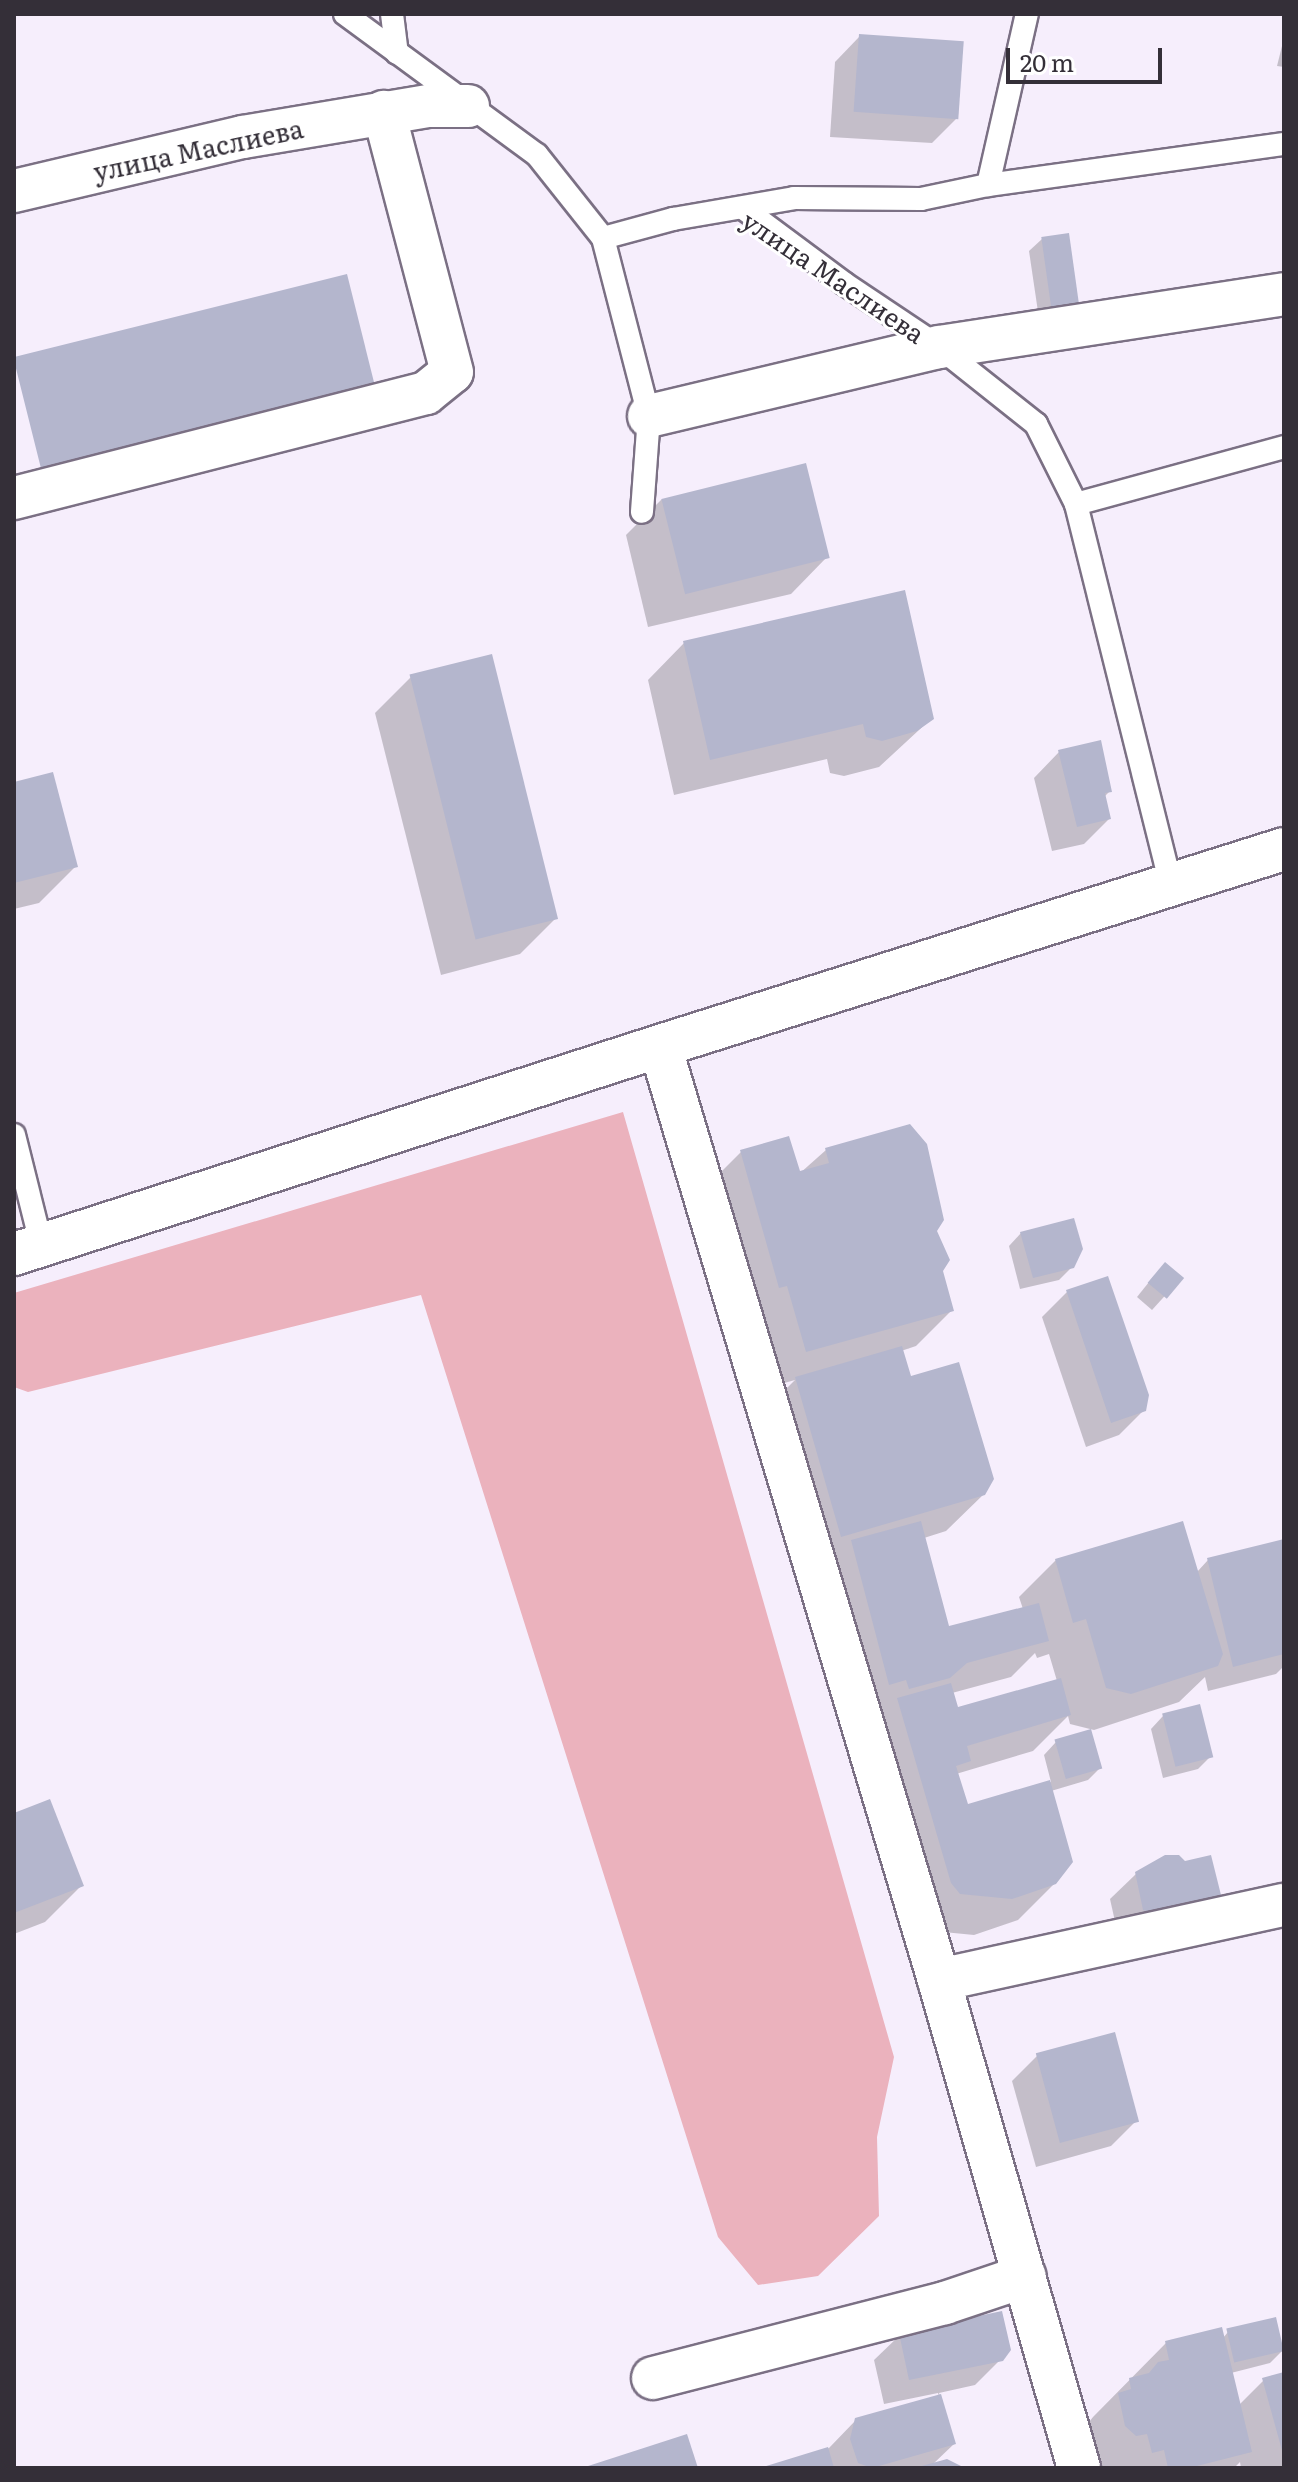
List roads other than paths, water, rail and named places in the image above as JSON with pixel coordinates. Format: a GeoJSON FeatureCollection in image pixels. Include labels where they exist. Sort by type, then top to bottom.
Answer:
{"type":"FeatureCollection","features":[{"type":"Feature","properties":{"kind":"street","name":"улица Маслиева"},"geometry":{"type":"LineString","coordinates":[[14,191],[243,137],[384,112],[429,106],[468,106]]}},
{"type":"Feature","properties":{"kind":"street"},"geometry":{"type":"LineString","coordinates":[[14,498],[426,393],[452,372],[384,112]]}},
{"type":"Feature","properties":{"kind":"street","name":"улица Маслиева"},"geometry":{"type":"LineString","coordinates":[[939,347],[1284,294]]}},
{"type":"Feature","properties":{"kind":"street"},"geometry":{"type":"LineString","coordinates":[[649,416],[939,347]]}},
{"type":"Feature","properties":{"kind":"street"},"geometry":{"type":"LineString","coordinates":[[28,1248],[1284,849]]}},
{"type":"Feature","properties":{"kind":"street"},"geometry":{"type":"LineString","coordinates":[[660,1046],[939,1980],[1079,2468]]}},
{"type":"Feature","properties":{"kind":"street"},"geometry":{"type":"LineString","coordinates":[[939,1980],[1284,1905]]}},
{"type":"Feature","properties":{"kind":"street"},"geometry":{"type":"LineString","coordinates":[[653,2378],[945,2303],[1025,2276]]}},
{"type":"Feature","properties":{"kind":"lane"},"geometry":{"type":"LineString","coordinates":[[345,14],[537,155],[603,238],[649,416],[642,512]]}},
{"type":"Feature","properties":{"kind":"lane"},"geometry":{"type":"LineString","coordinates":[[392,14],[397,53]]}},
{"type":"Feature","properties":{"kind":"lane"},"geometry":{"type":"LineString","coordinates":[[988,185],[1027,14]]}},
{"type":"Feature","properties":{"kind":"lane"},"geometry":{"type":"LineString","coordinates":[[743,208],[794,198],[921,199],[988,185],[1284,144]]}},
{"type":"Feature","properties":{"kind":"lane","name":"улица Маслиева"},"geometry":{"type":"LineString","coordinates":[[603,238],[673,219],[743,208],[845,284],[939,347]]}},
{"type":"Feature","properties":{"kind":"lane"},"geometry":{"type":"LineString","coordinates":[[939,347],[1036,424],[1076,504],[1171,884]]}},
{"type":"Feature","properties":{"kind":"lane"},"geometry":{"type":"LineString","coordinates":[[1076,504],[1284,447]]}},
{"type":"Feature","properties":{"kind":"lane"},"geometry":{"type":"LineString","coordinates":[[14,1135],[28,1248]]}}]}
